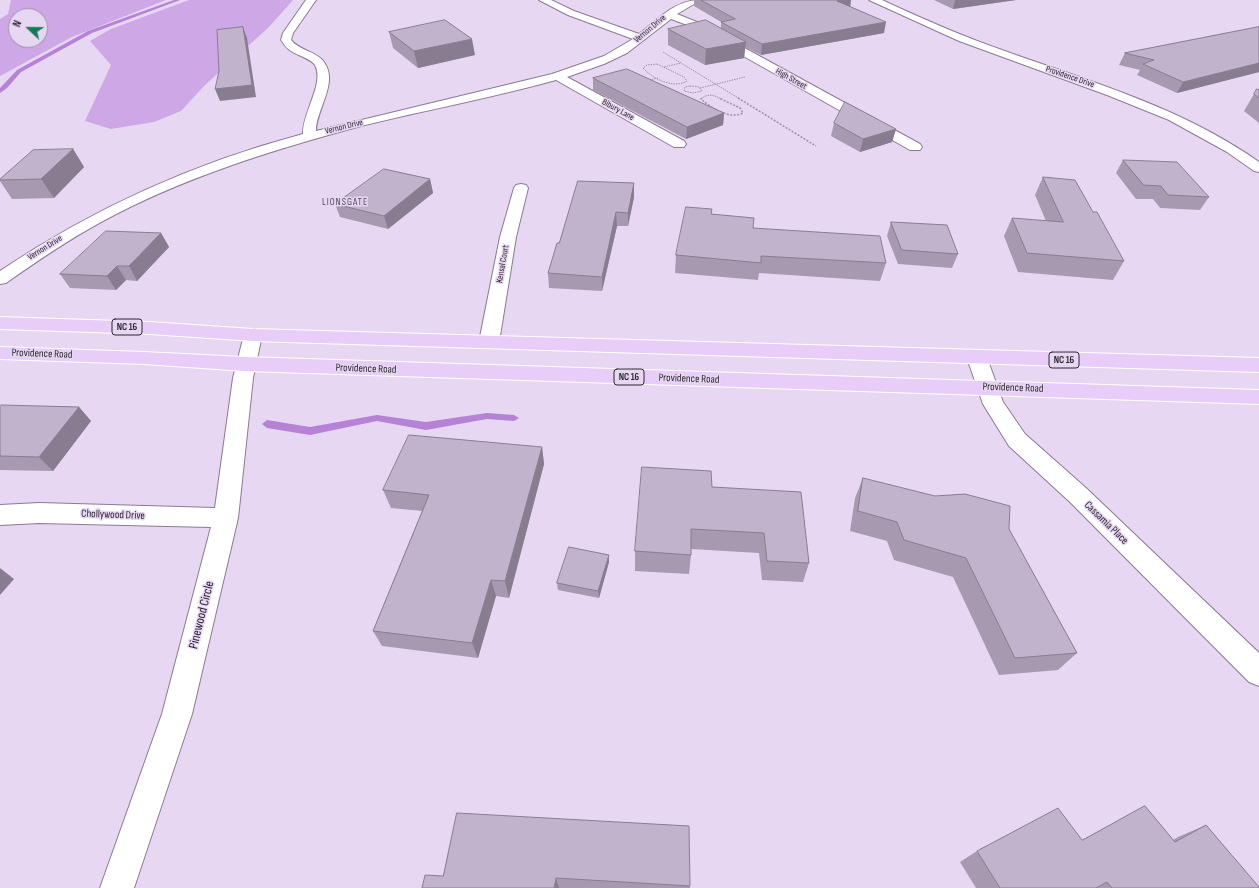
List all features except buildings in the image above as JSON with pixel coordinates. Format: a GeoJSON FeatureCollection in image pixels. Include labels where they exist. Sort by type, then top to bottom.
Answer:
{"type":"FeatureCollection","features":[{"type":"Feature","properties":{"kind":"main road","name":"NC 16"},"geometry":{"type":"LineString","coordinates":[[0,323],[150,328],[253,335],[977,358],[1259,365]]}},
{"type":"Feature","properties":{"kind":"main road","name":"Providence Road"},"geometry":{"type":"LineString","coordinates":[[0,353],[144,358],[246,364],[1259,397]]}},
{"type":"Feature","properties":{"kind":"street"},"geometry":{"type":"LineString","coordinates":[[310,136],[309,122],[320,96],[322,69],[316,60],[303,55],[289,46],[286,40],[288,33],[311,0]]}},
{"type":"Feature","properties":{"kind":"street"},"geometry":{"type":"LineString","coordinates":[[544,0],[571,13],[640,38]]}},
{"type":"Feature","properties":{"kind":"street","name":"Vernon Drive"},"geometry":{"type":"LineString","coordinates":[[0,278],[62,237],[133,199],[220,164],[310,136],[557,76],[610,57],[640,38],[674,10],[696,0]]}},
{"type":"Feature","properties":{"kind":"street","name":"Providence Drive"},"geometry":{"type":"LineString","coordinates":[[874,0],[987,48],[1078,80],[1148,107],[1199,131],[1259,168]]}},
{"type":"Feature","properties":{"kind":"street","name":"High Street"},"geometry":{"type":"LineString","coordinates":[[667,15],[692,22],[723,41],[915,147]]}},
{"type":"Feature","properties":{"kind":"street","name":"Bibury Lane"},"geometry":{"type":"LineString","coordinates":[[557,76],[679,144]]}},
{"type":"Feature","properties":{"kind":"street","name":"Kensal Court"},"geometry":{"type":"LineString","coordinates":[[489,342],[508,237],[521,188]]}},
{"type":"Feature","properties":{"kind":"street","name":"Pinewood Circle"},"geometry":{"type":"LineString","coordinates":[[117,888],[177,714],[226,518],[246,364],[253,335]]}},
{"type":"Feature","properties":{"kind":"street","name":"Cassamia Place"},"geometry":{"type":"LineString","coordinates":[[977,358],[993,404],[1017,440],[1027,451],[1078,495],[1259,672]]}},
{"type":"Feature","properties":{"kind":"street","name":"Chollywood Drive"},"geometry":{"type":"LineString","coordinates":[[0,515],[39,513],[226,518]]}},
{"type":"Feature","properties":{"kind":"path"},"geometry":{"type":"LineString","coordinates":[[663,52],[816,146]]}},
{"type":"Feature","properties":{"kind":"path"},"geometry":{"type":"LineString","coordinates":[[664,67],[681,63]]}},
{"type":"Feature","properties":{"kind":"path"},"geometry":{"type":"LineString","coordinates":[[683,84],[687,81],[686,79],[664,67],[652,64],[643,68],[668,83],[683,84],[700,88],[716,84]]}},
{"type":"Feature","properties":{"kind":"path"},"geometry":{"type":"LineString","coordinates":[[656,84],[649,80],[658,78]]}},
{"type":"Feature","properties":{"kind":"path"},"geometry":{"type":"LineString","coordinates":[[688,86],[684,88],[685,92],[717,97],[740,108],[743,113],[736,116],[727,114],[702,101],[702,97]]}},
{"type":"Feature","properties":{"kind":"path"},"geometry":{"type":"LineString","coordinates":[[698,93],[702,91],[700,88]]}},
{"type":"Feature","properties":{"kind":"path"},"geometry":{"type":"LineString","coordinates":[[696,99],[705,96]]}},
{"type":"Feature","properties":{"kind":"shaded area"},"geometry":{"type":"Polygon","coordinates":[[[11,0],[166,0],[72,37],[0,76],[0,19],[8,14],[8,48],[48,48],[48,8],[9,8],[11,0]]]}},
{"type":"Feature","properties":{"kind":"shaded area"},"geometry":{"type":"Polygon","coordinates":[[[189,0],[293,0],[269,27],[204,86],[181,111],[154,122],[111,129],[85,121],[111,65],[90,41],[111,29],[189,0]]]}},
{"type":"Feature","properties":{"kind":"waterway"},"geometry":{"type":"LineString","coordinates":[[0,91],[19,71],[90,32],[178,0]]}},
{"type":"Feature","properties":{"kind":"waterway"},"geometry":{"type":"LineString","coordinates":[[267,424],[310,431],[377,418],[426,426],[487,416],[514,418]]}},
{"type":"Feature","properties":{"kind":"district","name":"LIONSGATE"},"geometry":{"type":"Point","coordinates":[345,202]}}]}
